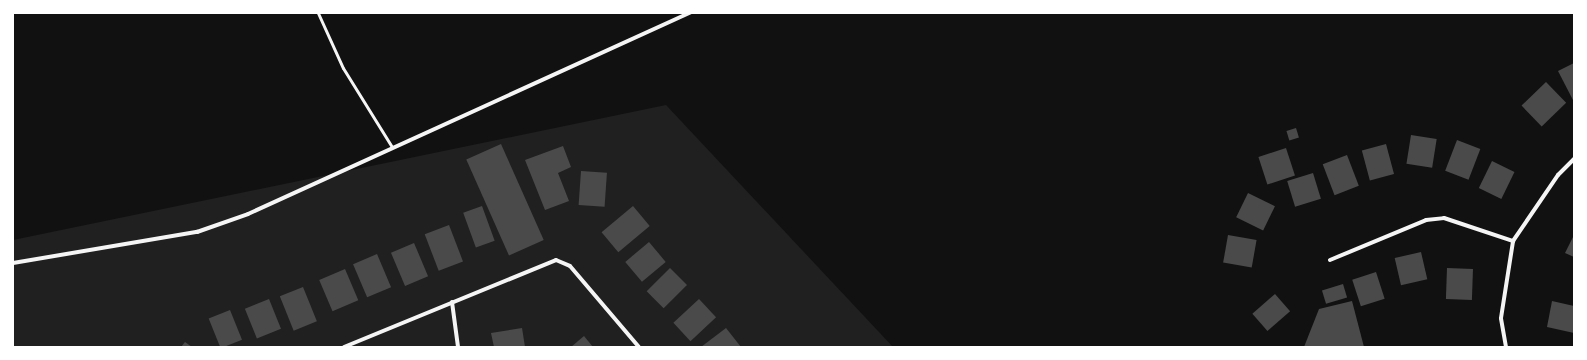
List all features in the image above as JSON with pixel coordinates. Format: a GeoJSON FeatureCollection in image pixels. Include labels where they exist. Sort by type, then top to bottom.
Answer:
{"type":"FeatureCollection","features":[{"type":"Feature","properties":{"kind":"street"},"geometry":{"type":"LineString","coordinates":[[13,262],[197,232],[248,214],[392,147],[690,13]]}},
{"type":"Feature","properties":{"kind":"street"},"geometry":{"type":"LineString","coordinates":[[1506,347],[1501,318],[1513,241],[1558,175],[1574,159]]}},
{"type":"Feature","properties":{"kind":"street"},"geometry":{"type":"LineString","coordinates":[[1330,260],[1426,220],[1444,218],[1513,241]]}},
{"type":"Feature","properties":{"kind":"street"},"geometry":{"type":"LineString","coordinates":[[344,347],[556,260],[563,261],[639,347]]}},
{"type":"Feature","properties":{"kind":"street"},"geometry":{"type":"LineString","coordinates":[[452,302],[458,347]]}},
{"type":"Feature","properties":{"kind":"lane"},"geometry":{"type":"LineString","coordinates":[[318,13],[343,68],[392,147]]}},
{"type":"Feature","properties":{"kind":"shaded area"},"geometry":{"type":"Polygon","coordinates":[[[666,105],[893,347],[13,347],[13,240],[666,105]]]}},
{"type":"Feature","properties":{"kind":"building"},"geometry":{"type":"Polygon","coordinates":[[[1574,63],[1574,102],[1558,71],[1574,63]]]}},
{"type":"Feature","properties":{"kind":"building"},"geometry":{"type":"Polygon","coordinates":[[[1546,82],[1566,103],[1542,126],[1522,106],[1546,82]]]}},
{"type":"Feature","properties":{"kind":"building"},"geometry":{"type":"Polygon","coordinates":[[[1296,128],[1299,138],[1289,140],[1286,131],[1296,128]]]}},
{"type":"Feature","properties":{"kind":"building"},"geometry":{"type":"Polygon","coordinates":[[[1411,135],[1437,139],[1432,168],[1406,164],[1411,135]]]}},
{"type":"Feature","properties":{"kind":"building"},"geometry":{"type":"Polygon","coordinates":[[[1457,140],[1480,149],[1469,180],[1445,171],[1457,140]]]}},
{"type":"Feature","properties":{"kind":"building"},"geometry":{"type":"Polygon","coordinates":[[[501,144],[544,240],[509,255],[466,159],[501,144]]]}},
{"type":"Feature","properties":{"kind":"building"},"geometry":{"type":"Polygon","coordinates":[[[1386,144],[1394,174],[1370,180],[1362,150],[1386,144]]]}},
{"type":"Feature","properties":{"kind":"building"},"geometry":{"type":"Polygon","coordinates":[[[563,146],[571,167],[558,173],[569,201],[545,210],[525,160],[563,146]]]}},
{"type":"Feature","properties":{"kind":"building"},"geometry":{"type":"Polygon","coordinates":[[[1286,148],[1295,176],[1267,185],[1258,157],[1286,148]]]}},
{"type":"Feature","properties":{"kind":"building"},"geometry":{"type":"Polygon","coordinates":[[[1347,155],[1359,186],[1335,195],[1323,164],[1347,155]]]}},
{"type":"Feature","properties":{"kind":"building"},"geometry":{"type":"Polygon","coordinates":[[[1492,161],[1514,172],[1501,199],[1479,188],[1492,161]]]}},
{"type":"Feature","properties":{"kind":"building"},"geometry":{"type":"Polygon","coordinates":[[[581,171],[607,173],[605,207],[579,205],[581,171]]]}},
{"type":"Feature","properties":{"kind":"building"},"geometry":{"type":"Polygon","coordinates":[[[1313,173],[1321,199],[1295,207],[1287,181],[1313,173]]]}},
{"type":"Feature","properties":{"kind":"building"},"geometry":{"type":"Polygon","coordinates":[[[1248,193],[1275,206],[1263,230],[1236,217],[1248,193]]]}},
{"type":"Feature","properties":{"kind":"building"},"geometry":{"type":"Polygon","coordinates":[[[482,206],[495,241],[476,248],[463,213],[482,206]]]}},
{"type":"Feature","properties":{"kind":"building"},"geometry":{"type":"Polygon","coordinates":[[[633,206],[650,226],[618,252],[602,232],[633,206]]]}},
{"type":"Feature","properties":{"kind":"building"},"geometry":{"type":"Polygon","coordinates":[[[449,225],[463,261],[439,271],[425,234],[449,225]]]}},
{"type":"Feature","properties":{"kind":"building"},"geometry":{"type":"Polygon","coordinates":[[[1228,235],[1257,240],[1252,268],[1223,263],[1228,235]]]}},
{"type":"Feature","properties":{"kind":"building"},"geometry":{"type":"Polygon","coordinates":[[[1574,235],[1574,257],[1565,253],[1574,235]]]}},
{"type":"Feature","properties":{"kind":"building"},"geometry":{"type":"Polygon","coordinates":[[[649,242],[666,262],[642,282],[625,262],[649,242]]]}},
{"type":"Feature","properties":{"kind":"building"},"geometry":{"type":"Polygon","coordinates":[[[414,243],[428,276],[405,286],[391,253],[414,243]]]}},
{"type":"Feature","properties":{"kind":"building"},"geometry":{"type":"Polygon","coordinates":[[[1421,252],[1427,279],[1401,285],[1395,258],[1421,252]]]}},
{"type":"Feature","properties":{"kind":"building"},"geometry":{"type":"Polygon","coordinates":[[[377,254],[391,287],[367,297],[353,264],[377,254]]]}},
{"type":"Feature","properties":{"kind":"building"},"geometry":{"type":"Polygon","coordinates":[[[670,268],[687,285],[664,308],[647,291],[670,268]]]}},
{"type":"Feature","properties":{"kind":"building"},"geometry":{"type":"Polygon","coordinates":[[[1447,268],[1473,269],[1472,300],[1446,299],[1447,268]]]}},
{"type":"Feature","properties":{"kind":"building"},"geometry":{"type":"Polygon","coordinates":[[[345,269],[358,300],[333,311],[319,280],[345,269]]]}},
{"type":"Feature","properties":{"kind":"building"},"geometry":{"type":"Polygon","coordinates":[[[1376,272],[1385,299],[1361,306],[1352,280],[1376,272]]]}},
{"type":"Feature","properties":{"kind":"building"},"geometry":{"type":"Polygon","coordinates":[[[1343,284],[1347,297],[1326,304],[1322,290],[1343,284]]]}},
{"type":"Feature","properties":{"kind":"building"},"geometry":{"type":"Polygon","coordinates":[[[303,287],[317,321],[294,331],[280,296],[303,287]]]}},
{"type":"Feature","properties":{"kind":"building"},"geometry":{"type":"Polygon","coordinates":[[[1275,294],[1290,311],[1267,331],[1252,314],[1275,294]]]}},
{"type":"Feature","properties":{"kind":"building"},"geometry":{"type":"Polygon","coordinates":[[[269,299],[281,329],[257,338],[245,309],[269,299]]]}},
{"type":"Feature","properties":{"kind":"building"},"geometry":{"type":"Polygon","coordinates":[[[699,299],[716,317],[690,341],[673,323],[699,299]]]}},
{"type":"Feature","properties":{"kind":"building"},"geometry":{"type":"Polygon","coordinates":[[[1352,301],[1364,347],[1304,347],[1319,309],[1352,301]]]}},
{"type":"Feature","properties":{"kind":"building"},"geometry":{"type":"Polygon","coordinates":[[[1552,301],[1574,306],[1574,333],[1547,327],[1552,301]]]}},
{"type":"Feature","properties":{"kind":"building"},"geometry":{"type":"Polygon","coordinates":[[[230,310],[242,340],[220,347],[209,319],[230,310]]]}},
{"type":"Feature","properties":{"kind":"building"},"geometry":{"type":"Polygon","coordinates":[[[522,328],[525,347],[494,347],[491,333],[522,328]]]}},
{"type":"Feature","properties":{"kind":"building"},"geometry":{"type":"Polygon","coordinates":[[[726,328],[741,347],[701,347],[726,328]]]}},
{"type":"Feature","properties":{"kind":"building"},"geometry":{"type":"Polygon","coordinates":[[[584,336],[593,347],[571,347],[584,336]]]}},
{"type":"Feature","properties":{"kind":"building"},"geometry":{"type":"Polygon","coordinates":[[[185,342],[192,347],[181,347],[185,342]]]}}]}
